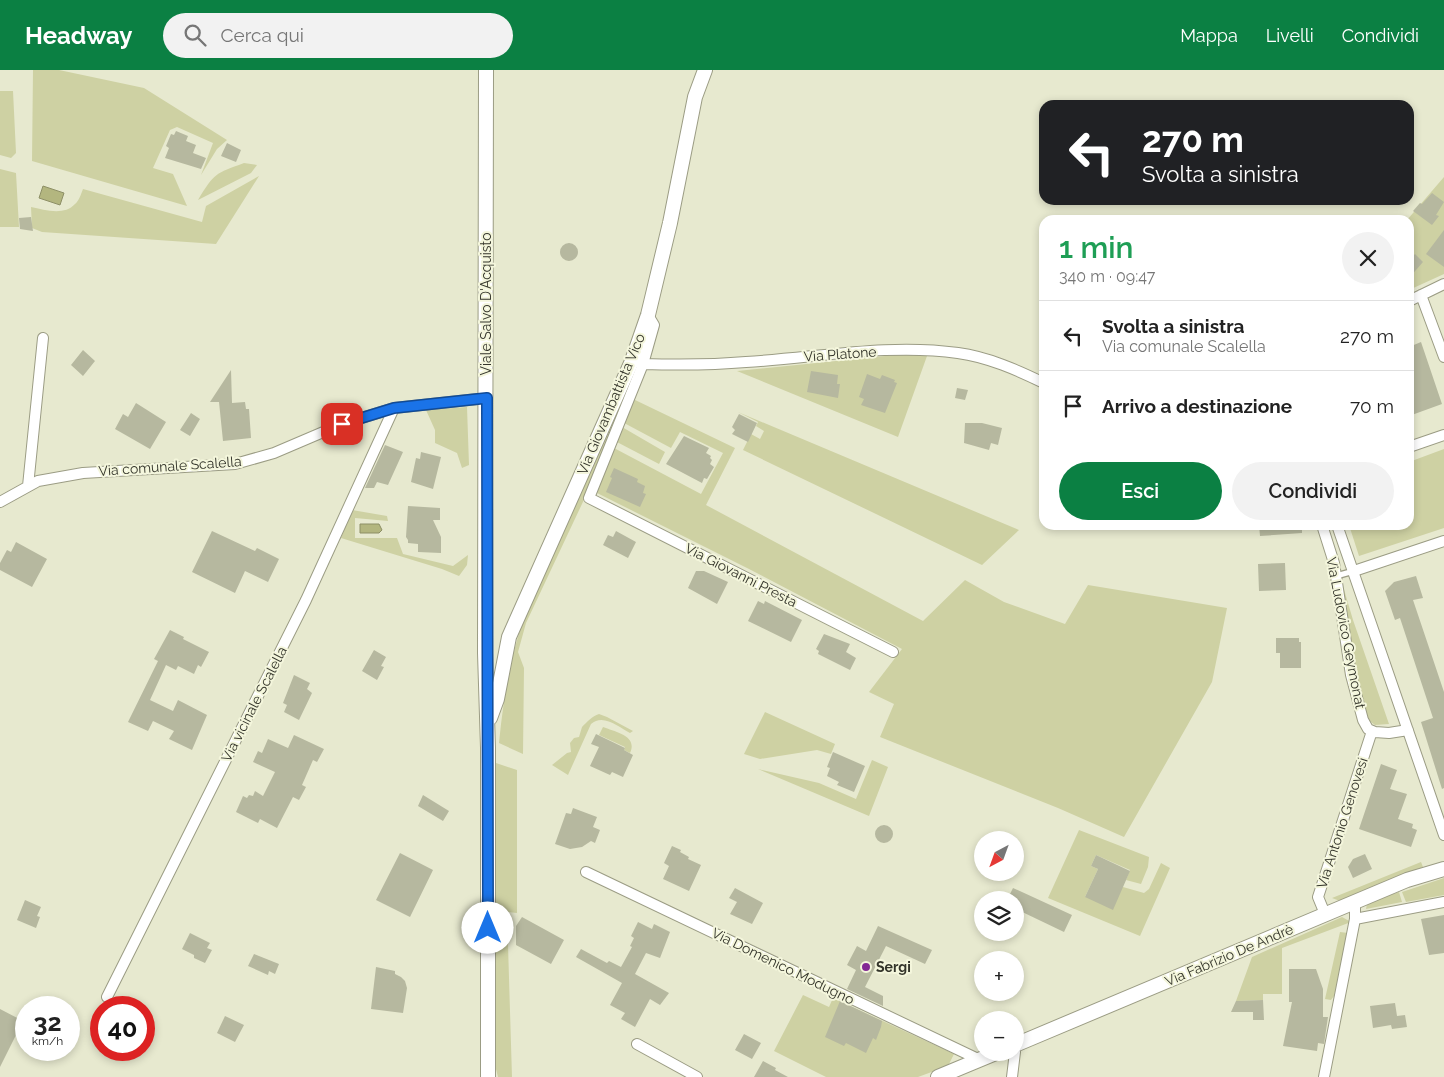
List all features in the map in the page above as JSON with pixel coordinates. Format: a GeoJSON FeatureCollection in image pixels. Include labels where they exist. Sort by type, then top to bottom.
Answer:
{"type":"FeatureCollection","features":[{"type":"Feature","properties":{"kind":"street","name":"Viale Salvo D'Acquisto"},"geometry":{"type":"LineString","coordinates":[[486,70],[487,398],[485,653],[488,1077]]}},
{"type":"Feature","properties":{"kind":"street","name":"Via Giovambattista Vico"},"geometry":{"type":"LineString","coordinates":[[487,727],[497,699],[509,638],[638,362],[670,223],[695,97],[705,70]]}},
{"type":"Feature","properties":{"kind":"street"},"geometry":{"type":"LineString","coordinates":[[1414,298],[1444,284]]}},
{"type":"Feature","properties":{"kind":"street"},"geometry":{"type":"LineString","coordinates":[[1420,295],[1444,357]]}},
{"type":"Feature","properties":{"kind":"street"},"geometry":{"type":"LineString","coordinates":[[28,486],[43,338]]}},
{"type":"Feature","properties":{"kind":"street","name":"Via Platone"},"geometry":{"type":"LineString","coordinates":[[638,362],[690,365],[889,350],[925,350],[959,353],[983,359],[1039,381]]}},
{"type":"Feature","properties":{"kind":"street","name":"Via Giovanni Presta"},"geometry":{"type":"LineString","coordinates":[[638,362],[589,498],[893,652]]}},
{"type":"Feature","properties":{"kind":"street","name":"Via comunale Scalella"},"geometry":{"type":"LineString","coordinates":[[0,502],[38,481],[83,473],[235,464],[274,453],[342,424],[394,408],[487,398]]}},
{"type":"Feature","properties":{"kind":"street","name":"Via vicinale Scalella"},"geometry":{"type":"LineString","coordinates":[[108,996],[306,600],[394,408]]}},
{"type":"Feature","properties":{"kind":"street"},"geometry":{"type":"LineString","coordinates":[[1414,445],[1444,435]]}},
{"type":"Feature","properties":{"kind":"street","name":"Via Ludovico Geymonat"},"geometry":{"type":"LineString","coordinates":[[1324,530],[1334,563],[1351,675],[1363,720],[1372,731]]}},
{"type":"Feature","properties":{"kind":"street","name":"Via Ludovico Geymonat"},"geometry":{"type":"LineString","coordinates":[[1339,530],[1444,834]]}},
{"type":"Feature","properties":{"kind":"street"},"geometry":{"type":"LineString","coordinates":[[1354,571],[1444,541]]}},
{"type":"Feature","properties":{"kind":"street"},"geometry":{"type":"LineString","coordinates":[[485,653],[500,649],[509,638]]}},
{"type":"Feature","properties":{"kind":"street"},"geometry":{"type":"LineString","coordinates":[[1372,731],[1389,733],[1408,730]]}},
{"type":"Feature","properties":{"kind":"street","name":"Via Antonio Genovesi"},"geometry":{"type":"LineString","coordinates":[[1325,914],[1318,897],[1372,731]]}},
{"type":"Feature","properties":{"kind":"street","name":"Via Fabrizio De Andrè"},"geometry":{"type":"LineString","coordinates":[[1024,1044],[1325,914],[1407,880],[1444,869]]}},
{"type":"Feature","properties":{"kind":"street","name":"Via Domenico Modugno"},"geometry":{"type":"LineString","coordinates":[[586,872],[974,1057]]}},
{"type":"Feature","properties":{"kind":"street"},"geometry":{"type":"LineString","coordinates":[[1324,1077],[1355,920],[1355,902]]}},
{"type":"Feature","properties":{"kind":"street"},"geometry":{"type":"LineString","coordinates":[[1355,920],[1444,902]]}},
{"type":"Feature","properties":{"kind":"street"},"geometry":{"type":"LineString","coordinates":[[637,1044],[697,1077]]}},
{"type":"Feature","properties":{"kind":"street"},"geometry":{"type":"LineString","coordinates":[[938,1077],[978,1061]]}},
{"type":"Feature","properties":{"kind":"street"},"geometry":{"type":"LineString","coordinates":[[1012,1077],[1014,1061]]}},
{"type":"Feature","properties":{"kind":"lane"},"geometry":{"type":"LineString","coordinates":[[1336,576],[1354,571]]}},
{"type":"Feature","properties":{"kind":"shaded area"},"geometry":{"type":"Polygon","coordinates":[[[33,70],[59,70],[144,88],[227,140],[217,149],[201,175],[213,143],[177,127],[170,130],[153,168],[173,174],[187,206],[32,161],[33,70]]]}},
{"type":"Feature","properties":{"kind":"shaded area"},"geometry":{"type":"Polygon","coordinates":[[[0,91],[13,91],[16,153],[11,158],[0,155],[0,91]]]}},
{"type":"Feature","properties":{"kind":"shaded area"},"geometry":{"type":"Polygon","coordinates":[[[244,163],[257,165],[251,173],[198,200],[212,179],[227,169],[244,163]]]}},
{"type":"Feature","properties":{"kind":"shaded area"},"geometry":{"type":"Polygon","coordinates":[[[0,169],[16,173],[19,227],[0,227],[0,169]]]}},
{"type":"Feature","properties":{"kind":"shaded area"},"geometry":{"type":"Polygon","coordinates":[[[259,176],[216,244],[42,232],[32,228],[31,207],[54,211],[71,208],[80,197],[83,189],[202,222],[206,206],[259,176]]]}},
{"type":"Feature","properties":{"kind":"shaded area"},"geometry":{"type":"Polygon","coordinates":[[[1444,177],[1444,274],[1414,288],[1414,215],[1411,215],[1444,177]]]}},
{"type":"Feature","properties":{"kind":"shaded area"},"geometry":{"type":"Polygon","coordinates":[[[43,186],[64,193],[60,205],[39,198],[43,186]]]}},
{"type":"Feature","properties":{"kind":"shaded area"},"geometry":{"type":"Polygon","coordinates":[[[919,354],[927,356],[898,437],[737,371],[895,355],[919,354]]]}},
{"type":"Feature","properties":{"kind":"shaded area"},"geometry":{"type":"Polygon","coordinates":[[[633,372],[636,373],[589,489],[526,623],[518,652],[524,668],[523,754],[499,743],[507,683],[517,639],[633,372]]]}},
{"type":"Feature","properties":{"kind":"shaded area"},"geometry":{"type":"Polygon","coordinates":[[[633,399],[735,448],[706,505],[923,621],[965,580],[1004,602],[1065,624],[1088,585],[1227,608],[1212,682],[1124,837],[1058,808],[880,737],[894,704],[869,692],[902,649],[749,569],[597,493],[614,448],[701,494],[723,453],[680,432],[671,448],[624,423],[633,399]]]}},
{"type":"Feature","properties":{"kind":"shaded area"},"geometry":{"type":"Polygon","coordinates":[[[467,407],[469,465],[462,468],[457,453],[435,443],[435,430],[426,410],[467,407]]]}},
{"type":"Feature","properties":{"kind":"shaded area"},"geometry":{"type":"Polygon","coordinates":[[[738,412],[1019,530],[982,565],[743,450],[751,434],[760,439],[764,431],[756,426],[758,422],[738,412]]]}},
{"type":"Feature","properties":{"kind":"shaded area"},"geometry":{"type":"Polygon","coordinates":[[[622,427],[665,452],[659,464],[615,441],[622,427]]]}},
{"type":"Feature","properties":{"kind":"shaded area"},"geometry":{"type":"Polygon","coordinates":[[[1444,449],[1444,528],[1359,556],[1351,530],[1414,530],[1414,460],[1444,449]]]}},
{"type":"Feature","properties":{"kind":"shaded area"},"geometry":{"type":"Polygon","coordinates":[[[352,510],[387,516],[388,521],[355,518],[355,538],[397,538],[403,554],[453,566],[468,555],[467,565],[459,576],[341,538],[352,510]]]}},
{"type":"Feature","properties":{"kind":"shaded area"},"geometry":{"type":"Polygon","coordinates":[[[360,524],[379,524],[382,530],[379,533],[360,533],[360,524]]]}},
{"type":"Feature","properties":{"kind":"shaded area"},"geometry":{"type":"Polygon","coordinates":[[[1343,586],[1389,724],[1375,725],[1367,719],[1355,677],[1341,588],[1343,586]]]}},
{"type":"Feature","properties":{"kind":"shaded area"},"geometry":{"type":"Polygon","coordinates":[[[765,712],[835,744],[831,754],[817,750],[760,759],[744,754],[765,712]]]}},
{"type":"Feature","properties":{"kind":"shaded area"},"geometry":{"type":"Polygon","coordinates":[[[599,714],[633,731],[630,733],[606,720],[596,721],[591,724],[568,775],[552,765],[571,752],[570,743],[574,738],[579,737],[582,727],[586,723],[599,714]]]}},
{"type":"Feature","properties":{"kind":"shaded area"},"geometry":{"type":"Polygon","coordinates":[[[603,727],[619,733],[628,739],[632,747],[630,753],[624,750],[625,747],[599,735],[603,727]]]}},
{"type":"Feature","properties":{"kind":"shaded area"},"geometry":{"type":"Polygon","coordinates":[[[872,760],[888,767],[869,816],[758,769],[819,783],[856,799],[872,760]]]}},
{"type":"Feature","properties":{"kind":"shaded area"},"geometry":{"type":"Polygon","coordinates":[[[496,763],[517,770],[517,913],[507,912],[512,1077],[498,1077],[495,1065],[496,763]]]}},
{"type":"Feature","properties":{"kind":"shaded area"},"geometry":{"type":"Polygon","coordinates":[[[1079,830],[1149,857],[1148,867],[1141,884],[1126,880],[1130,870],[1096,855],[1091,866],[1098,869],[1085,897],[1123,887],[1144,893],[1149,889],[1161,863],[1170,868],[1140,936],[1048,898],[1079,830]]]}},
{"type":"Feature","properties":{"kind":"shaded area"},"geometry":{"type":"Polygon","coordinates":[[[1421,862],[1423,867],[1340,901],[1332,898],[1421,862]]]}},
{"type":"Feature","properties":{"kind":"shaded area"},"geometry":{"type":"Polygon","coordinates":[[[1444,878],[1444,895],[1406,902],[1402,892],[1444,878]]]}},
{"type":"Feature","properties":{"kind":"shaded area"},"geometry":{"type":"Polygon","coordinates":[[[1399,892],[1402,902],[1366,909],[1369,902],[1399,892]]]}},
{"type":"Feature","properties":{"kind":"shaded area"},"geometry":{"type":"Polygon","coordinates":[[[1342,917],[1351,922],[1282,948],[1282,994],[1263,994],[1263,1000],[1236,1001],[1252,957],[1342,917]]]}},
{"type":"Feature","properties":{"kind":"shaded area"},"geometry":{"type":"Polygon","coordinates":[[[1340,932],[1348,933],[1334,996],[1331,1000],[1325,999],[1340,932]]]}},
{"type":"Feature","properties":{"kind":"shaded area"},"geometry":{"type":"Polygon","coordinates":[[[803,995],[829,1007],[833,998],[954,1054],[948,1066],[918,1077],[826,1077],[774,1051],[803,995]]]}},
{"type":"Feature","properties":{"kind":"building"},"geometry":{"type":"Polygon","coordinates":[[[176,131],[188,136],[186,141],[196,145],[193,153],[206,158],[201,169],[165,158],[169,148],[166,146],[171,134],[174,135],[176,131]]]}},
{"type":"Feature","properties":{"kind":"building"},"geometry":{"type":"Polygon","coordinates":[[[227,143],[241,150],[236,162],[221,156],[227,143]]]}},
{"type":"Feature","properties":{"kind":"building"},"geometry":{"type":"Polygon","coordinates":[[[1432,193],[1444,202],[1436,215],[1439,216],[1432,225],[1413,211],[1432,193]]]}},
{"type":"Feature","properties":{"kind":"building"},"geometry":{"type":"Polygon","coordinates":[[[31,217],[33,231],[20,229],[19,218],[31,217]]]}},
{"type":"Feature","properties":{"kind":"building"},"geometry":{"type":"Polygon","coordinates":[[[1444,230],[1444,267],[1426,254],[1444,230]]]}},
{"type":"Feature","properties":{"kind":"building"},"geometry":{"type":"Polygon","coordinates":[[[569,243],[575,246],[578,252],[575,258],[569,261],[563,258],[560,252],[563,246],[569,243]]]}},
{"type":"Feature","properties":{"kind":"building"},"geometry":{"type":"Polygon","coordinates":[[[1415,254],[1423,262],[1414,272],[1415,254]]]}},
{"type":"Feature","properties":{"kind":"building"},"geometry":{"type":"Polygon","coordinates":[[[1421,342],[1442,404],[1414,414],[1414,345],[1421,342]]]}},
{"type":"Feature","properties":{"kind":"building"},"geometry":{"type":"Polygon","coordinates":[[[83,350],[95,361],[83,376],[71,365],[83,350]]]}},
{"type":"Feature","properties":{"kind":"building"},"geometry":{"type":"Polygon","coordinates":[[[231,370],[232,403],[245,402],[246,409],[249,409],[251,438],[223,441],[219,402],[210,402],[231,370]]]}},
{"type":"Feature","properties":{"kind":"building"},"geometry":{"type":"Polygon","coordinates":[[[811,371],[838,375],[837,384],[840,384],[838,398],[807,392],[811,371]]]}},
{"type":"Feature","properties":{"kind":"building"},"geometry":{"type":"Polygon","coordinates":[[[867,374],[880,379],[882,375],[895,380],[894,382],[897,383],[885,413],[861,405],[864,399],[859,397],[867,374]]]}},
{"type":"Feature","properties":{"kind":"building"},"geometry":{"type":"Polygon","coordinates":[[[957,388],[968,390],[965,400],[955,398],[957,388]]]}},
{"type":"Feature","properties":{"kind":"building"},"geometry":{"type":"Polygon","coordinates":[[[136,403],[166,422],[150,449],[115,429],[123,414],[128,417],[136,403]]]}},
{"type":"Feature","properties":{"kind":"building"},"geometry":{"type":"Polygon","coordinates":[[[191,413],[200,419],[190,436],[180,430],[191,413]]]}},
{"type":"Feature","properties":{"kind":"building"},"geometry":{"type":"Polygon","coordinates":[[[739,414],[757,423],[748,442],[732,434],[735,430],[732,427],[739,414]]]}},
{"type":"Feature","properties":{"kind":"building"},"geometry":{"type":"Polygon","coordinates":[[[965,423],[982,423],[1002,428],[998,445],[991,443],[989,450],[964,443],[965,423]]]}},
{"type":"Feature","properties":{"kind":"building"},"geometry":{"type":"Polygon","coordinates":[[[684,436],[709,448],[706,453],[711,456],[710,464],[714,467],[707,479],[704,478],[702,483],[666,464],[684,436]]]}},
{"type":"Feature","properties":{"kind":"building"},"geometry":{"type":"Polygon","coordinates":[[[385,445],[403,452],[388,485],[377,482],[374,488],[365,488],[385,445]]]}},
{"type":"Feature","properties":{"kind":"building"},"geometry":{"type":"Polygon","coordinates":[[[421,452],[441,457],[433,489],[411,482],[416,458],[420,459],[421,452]]]}},
{"type":"Feature","properties":{"kind":"building"},"geometry":{"type":"Polygon","coordinates":[[[614,468],[638,479],[637,482],[645,486],[643,493],[646,494],[640,507],[606,492],[614,468]]]}},
{"type":"Feature","properties":{"kind":"building"},"geometry":{"type":"Polygon","coordinates":[[[408,506],[440,508],[440,520],[433,520],[441,537],[441,553],[418,552],[418,544],[408,543],[406,537],[408,506]]]}},
{"type":"Feature","properties":{"kind":"building"},"geometry":{"type":"Polygon","coordinates":[[[1259,530],[1302,530],[1302,533],[1260,536],[1259,530]]]}},
{"type":"Feature","properties":{"kind":"building"},"geometry":{"type":"Polygon","coordinates":[[[212,531],[255,551],[257,548],[279,559],[268,582],[245,571],[235,593],[192,572],[212,531]]]}},
{"type":"Feature","properties":{"kind":"building"},"geometry":{"type":"Polygon","coordinates":[[[616,531],[636,542],[628,558],[603,545],[608,535],[613,537],[616,531]]]}},
{"type":"Feature","properties":{"kind":"building"},"geometry":{"type":"Polygon","coordinates":[[[16,542],[47,559],[32,587],[0,570],[0,563],[7,550],[11,552],[16,542]]]}},
{"type":"Feature","properties":{"kind":"building"},"geometry":{"type":"Polygon","coordinates":[[[1285,563],[1286,590],[1259,591],[1258,564],[1285,563]]]}},
{"type":"Feature","properties":{"kind":"building"},"geometry":{"type":"Polygon","coordinates":[[[696,571],[704,571],[728,582],[717,604],[688,588],[696,571]]]}},
{"type":"Feature","properties":{"kind":"building"},"geometry":{"type":"Polygon","coordinates":[[[1416,576],[1423,598],[1413,600],[1444,692],[1444,788],[1442,789],[1421,722],[1433,718],[1400,618],[1395,620],[1385,591],[1394,582],[1416,576]]]}},
{"type":"Feature","properties":{"kind":"building"},"geometry":{"type":"Polygon","coordinates":[[[758,601],[764,604],[765,601],[802,620],[791,642],[748,621],[758,601]]]}},
{"type":"Feature","properties":{"kind":"building"},"geometry":{"type":"Polygon","coordinates":[[[170,630],[209,652],[201,667],[198,665],[194,674],[178,666],[176,670],[166,665],[150,700],[173,711],[178,700],[207,715],[192,750],[169,739],[174,731],[153,721],[148,731],[128,722],[158,661],[154,659],[170,630]]]}},
{"type":"Feature","properties":{"kind":"building"},"geometry":{"type":"Polygon","coordinates":[[[824,634],[850,644],[846,652],[856,658],[850,670],[818,654],[819,651],[816,649],[824,634]]]}},
{"type":"Feature","properties":{"kind":"building"},"geometry":{"type":"Polygon","coordinates":[[[1276,638],[1299,638],[1299,642],[1301,642],[1301,668],[1280,668],[1280,653],[1276,653],[1276,638]]]}},
{"type":"Feature","properties":{"kind":"building"},"geometry":{"type":"Polygon","coordinates":[[[374,650],[386,657],[381,666],[384,667],[377,680],[362,671],[374,650]]]}},
{"type":"Feature","properties":{"kind":"building"},"geometry":{"type":"Polygon","coordinates":[[[294,675],[310,683],[307,689],[312,693],[299,720],[284,712],[287,705],[283,703],[294,675]]]}},
{"type":"Feature","properties":{"kind":"building"},"geometry":{"type":"Polygon","coordinates":[[[596,734],[625,748],[624,750],[633,755],[623,777],[612,772],[610,775],[590,766],[599,747],[591,744],[596,734]]]}},
{"type":"Feature","properties":{"kind":"building"},"geometry":{"type":"Polygon","coordinates":[[[294,735],[324,749],[317,762],[313,760],[302,785],[306,787],[299,800],[293,797],[277,828],[260,819],[258,823],[236,812],[243,796],[247,798],[249,795],[253,796],[255,791],[263,796],[275,772],[253,762],[258,751],[262,753],[268,739],[288,748],[294,735]]]}},
{"type":"Feature","properties":{"kind":"building"},"geometry":{"type":"Polygon","coordinates":[[[833,752],[865,766],[854,792],[837,785],[839,782],[827,776],[830,768],[827,767],[833,752]]]}},
{"type":"Feature","properties":{"kind":"building"},"geometry":{"type":"Polygon","coordinates":[[[1381,764],[1397,770],[1390,789],[1407,794],[1398,819],[1413,824],[1412,828],[1417,830],[1411,847],[1359,829],[1381,764]]]}},
{"type":"Feature","properties":{"kind":"building"},"geometry":{"type":"Polygon","coordinates":[[[423,795],[449,811],[443,821],[418,806],[423,795]]]}},
{"type":"Feature","properties":{"kind":"building"},"geometry":{"type":"Polygon","coordinates":[[[573,808],[597,817],[593,827],[600,830],[595,843],[591,841],[582,847],[570,849],[555,844],[566,813],[571,814],[573,808]]]}},
{"type":"Feature","properties":{"kind":"building"},"geometry":{"type":"Polygon","coordinates":[[[880,825],[888,825],[893,830],[891,841],[880,843],[875,838],[875,830],[880,825]]]}},
{"type":"Feature","properties":{"kind":"building"},"geometry":{"type":"Polygon","coordinates":[[[672,846],[681,850],[680,852],[689,857],[688,859],[701,865],[689,891],[663,879],[669,866],[664,863],[672,846]]]}},
{"type":"Feature","properties":{"kind":"building"},"geometry":{"type":"Polygon","coordinates":[[[400,853],[433,870],[410,917],[376,900],[400,853]]]}},
{"type":"Feature","properties":{"kind":"building"},"geometry":{"type":"Polygon","coordinates":[[[1365,854],[1372,869],[1353,878],[1348,867],[1353,859],[1365,854]]]}},
{"type":"Feature","properties":{"kind":"building"},"geometry":{"type":"Polygon","coordinates":[[[1096,855],[1130,871],[1113,910],[1085,897],[1098,869],[1091,866],[1096,855]]]}},
{"type":"Feature","properties":{"kind":"building"},"geometry":{"type":"Polygon","coordinates":[[[735,888],[763,903],[752,924],[730,914],[737,902],[729,898],[735,888]]]}},
{"type":"Feature","properties":{"kind":"building"},"geometry":{"type":"Polygon","coordinates":[[[1024,893],[1072,915],[1064,932],[1024,913],[1024,893]]]}},
{"type":"Feature","properties":{"kind":"building"},"geometry":{"type":"Polygon","coordinates":[[[25,900],[41,907],[37,916],[40,917],[36,928],[17,920],[25,900]]]}},
{"type":"Feature","properties":{"kind":"building"},"geometry":{"type":"Polygon","coordinates":[[[1444,915],[1444,953],[1429,955],[1421,919],[1444,915]]]}},
{"type":"Feature","properties":{"kind":"building"},"geometry":{"type":"Polygon","coordinates":[[[522,917],[564,940],[551,964],[516,945],[516,926],[522,917]]]}},
{"type":"Feature","properties":{"kind":"building"},"geometry":{"type":"Polygon","coordinates":[[[638,922],[652,929],[654,924],[670,932],[660,958],[646,953],[635,974],[669,993],[660,1005],[650,999],[635,1027],[621,1019],[625,1013],[610,1005],[622,983],[576,957],[581,949],[607,963],[609,961],[621,967],[632,947],[630,946],[634,938],[631,936],[638,922]]]}},
{"type":"Feature","properties":{"kind":"building","name":"Sergi"},"geometry":{"type":"Polygon","coordinates":[[[878,926],[932,950],[925,964],[886,946],[865,987],[883,996],[883,1006],[847,989],[856,970],[847,965],[857,946],[866,951],[878,926]]]}},
{"type":"Feature","properties":{"kind":"building"},"geometry":{"type":"Polygon","coordinates":[[[190,933],[210,943],[207,948],[212,950],[205,963],[182,949],[190,933]]]}},
{"type":"Feature","properties":{"kind":"building"},"geometry":{"type":"Polygon","coordinates":[[[254,954],[279,964],[275,974],[269,971],[268,975],[248,966],[254,954]]]}},
{"type":"Feature","properties":{"kind":"building"},"geometry":{"type":"Polygon","coordinates":[[[376,967],[395,971],[395,974],[405,981],[407,988],[403,1013],[371,1009],[376,967]]]}},
{"type":"Feature","properties":{"kind":"building"},"geometry":{"type":"Polygon","coordinates":[[[1289,969],[1316,969],[1323,989],[1323,1017],[1328,1017],[1324,1044],[1318,1043],[1317,1051],[1283,1046],[1292,1002],[1289,1002],[1289,969]]]}},
{"type":"Feature","properties":{"kind":"building"},"geometry":{"type":"Polygon","coordinates":[[[1263,1000],[1264,1020],[1253,1020],[1253,1012],[1231,1012],[1236,1001],[1263,1000]]]}},
{"type":"Feature","properties":{"kind":"building"},"geometry":{"type":"Polygon","coordinates":[[[840,1001],[882,1021],[876,1040],[873,1038],[866,1053],[846,1043],[844,1046],[825,1037],[840,1001]]]}},
{"type":"Feature","properties":{"kind":"building"},"geometry":{"type":"Polygon","coordinates":[[[1395,1003],[1397,1016],[1405,1015],[1407,1027],[1392,1029],[1391,1025],[1373,1028],[1370,1006],[1395,1003]]]}},
{"type":"Feature","properties":{"kind":"building"},"geometry":{"type":"Polygon","coordinates":[[[0,1009],[15,1017],[15,1037],[0,1067],[0,1009]]]}},
{"type":"Feature","properties":{"kind":"building"},"geometry":{"type":"Polygon","coordinates":[[[225,1016],[244,1025],[235,1042],[217,1033],[225,1016]]]}},
{"type":"Feature","properties":{"kind":"building"},"geometry":{"type":"Polygon","coordinates":[[[744,1034],[761,1043],[752,1059],[735,1050],[744,1034]]]}},
{"type":"Feature","properties":{"kind":"building"},"geometry":{"type":"Polygon","coordinates":[[[763,1061],[776,1068],[775,1070],[788,1077],[754,1077],[763,1061]]]}},
{"type":"Feature","properties":{"kind":"place","name":"Sergi"},"geometry":{"type":"Point","coordinates":[866,967]}},
{"type":"Feature","properties":{"kind":"route"},"geometry":{"type":"LineString","coordinates":[[342,424],[394,408],[487,398],[485,653],[488,748],[488,928]]}}]}
